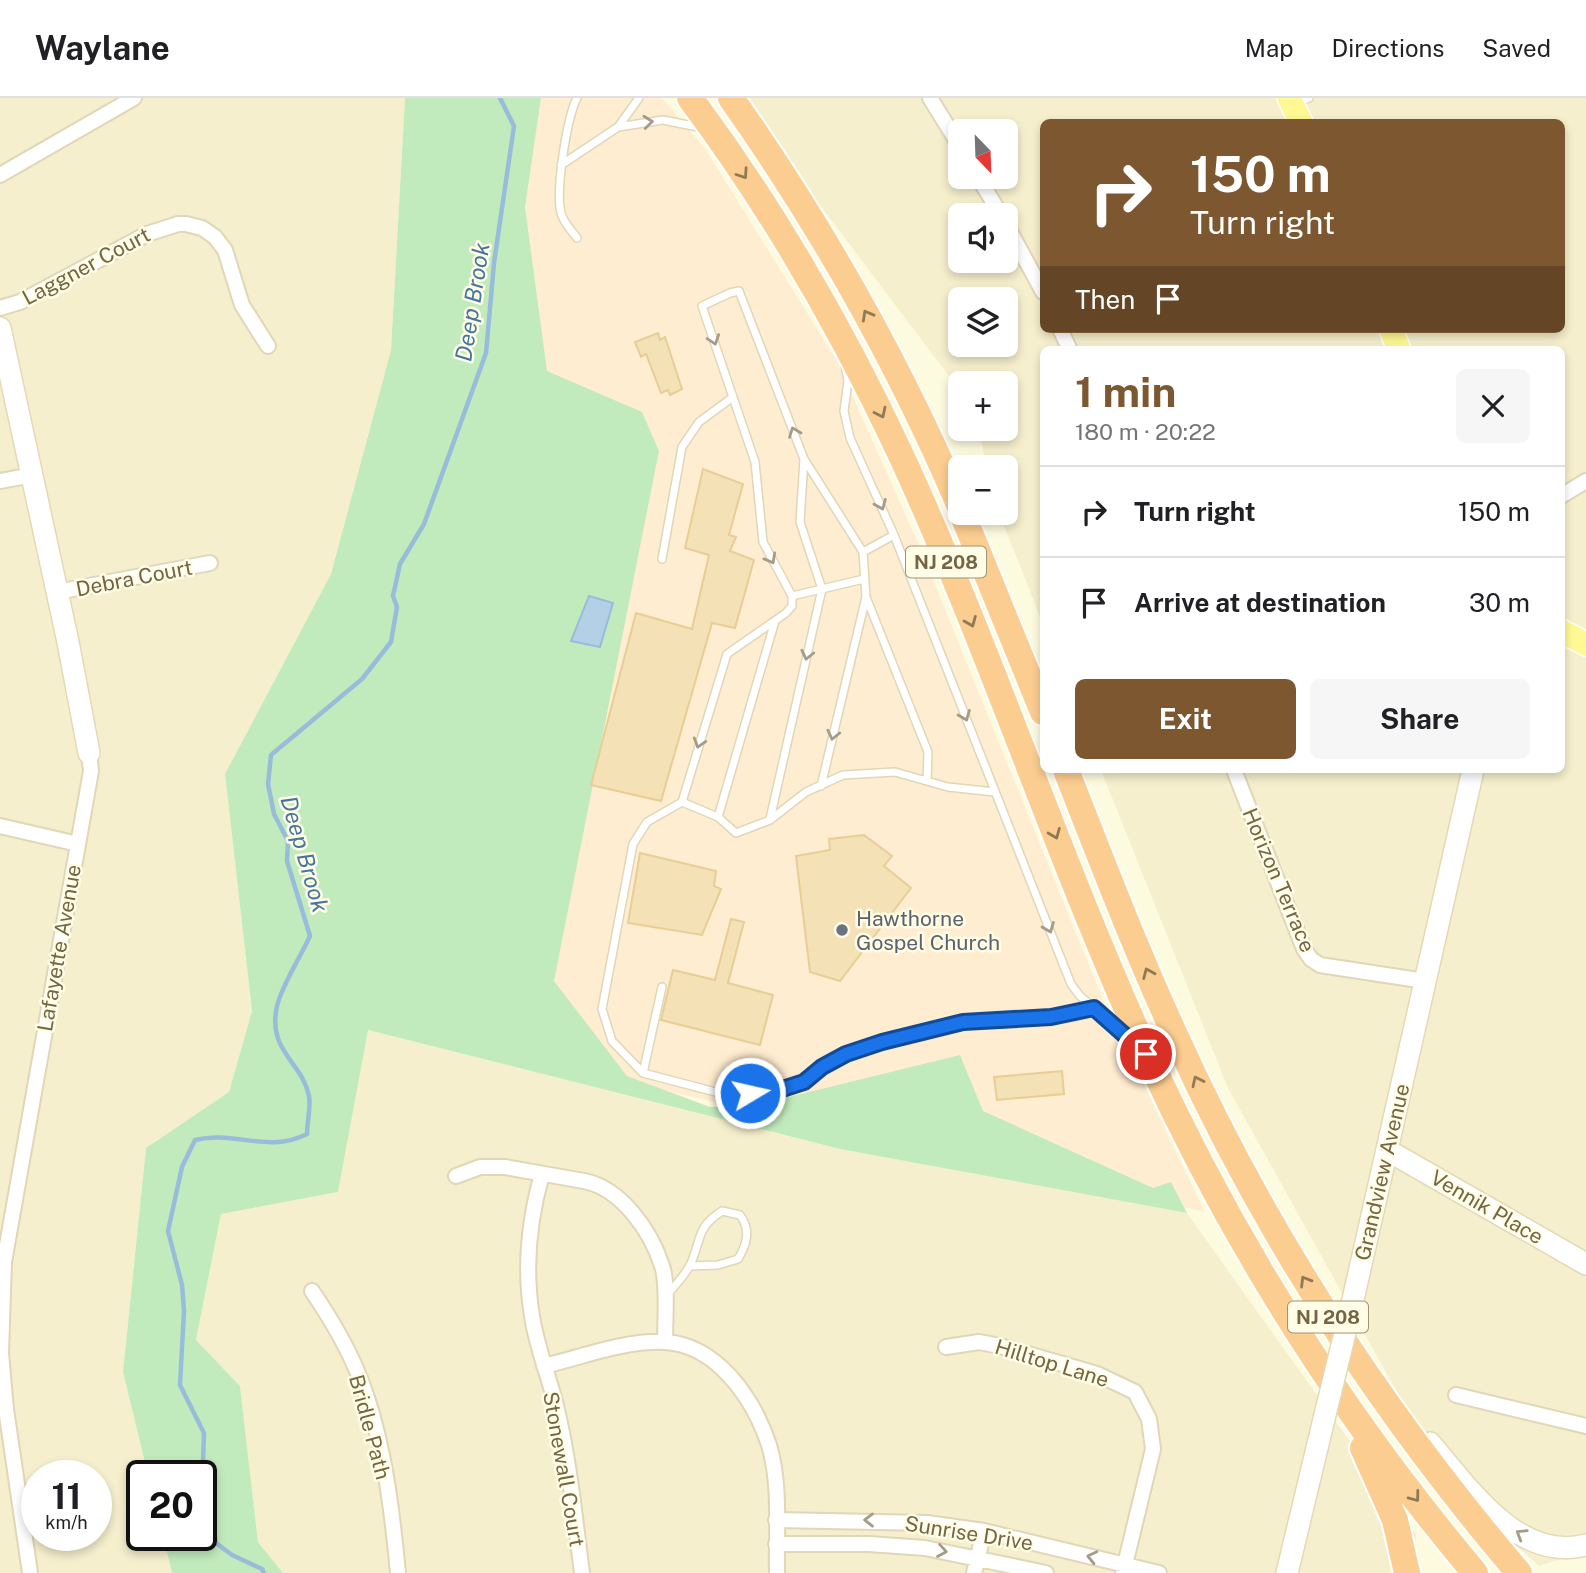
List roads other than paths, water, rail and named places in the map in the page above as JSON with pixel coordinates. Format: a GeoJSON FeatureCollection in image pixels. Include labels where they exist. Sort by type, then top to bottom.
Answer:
{"type":"FeatureCollection","features":[{"type":"Feature","properties":{"kind":"highway","name":"NJ 208"},"geometry":{"type":"LineString","coordinates":[[690,98],[762,202],[822,302],[877,405],[920,499],[1146,1054],[1226,1211],[1318,1363],[1380,1451],[1475,1573]]}},
{"type":"Feature","properties":{"kind":"highway","name":"NJ 208"},"geometry":{"type":"LineString","coordinates":[[731,98],[790,184],[851,285],[907,390],[948,480]]}},
{"type":"Feature","properties":{"kind":"highway","name":"NJ 208"},"geometry":{"type":"LineString","coordinates":[[968,525],[1040,705]]}},
{"type":"Feature","properties":{"kind":"highway","name":"NJ 208"},"geometry":{"type":"LineString","coordinates":[[1067,773],[1144,963],[1197,1081],[1261,1205],[1348,1348],[1451,1490],[1519,1573]]}},
{"type":"Feature","properties":{"kind":"highway"},"geometry":{"type":"LineString","coordinates":[[1318,1363],[1387,1499],[1401,1540],[1407,1573]]}},
{"type":"Feature","properties":{"kind":"main road"},"geometry":{"type":"LineString","coordinates":[[1565,633],[1586,644]]}},
{"type":"Feature","properties":{"kind":"street"},"geometry":{"type":"LineString","coordinates":[[0,175],[134,98]]}},
{"type":"Feature","properties":{"kind":"street"},"geometry":{"type":"LineString","coordinates":[[930,98],[948,128]]}},
{"type":"Feature","properties":{"kind":"street","name":"Laggner Court"},"geometry":{"type":"LineString","coordinates":[[0,308],[20,302],[158,229],[186,224],[215,237],[225,250],[242,305],[268,346]]}},
{"type":"Feature","properties":{"kind":"street"},"geometry":{"type":"LineString","coordinates":[[1018,246],[1040,286]]}},
{"type":"Feature","properties":{"kind":"street","name":"Lafayette Avenue"},"geometry":{"type":"LineString","coordinates":[[0,328],[57,593],[91,771],[4,1262],[1,1341],[5,1397],[30,1573]]}},
{"type":"Feature","properties":{"kind":"street"},"geometry":{"type":"LineString","coordinates":[[0,481],[32,475]]}},
{"type":"Feature","properties":{"kind":"street"},"geometry":{"type":"LineString","coordinates":[[1565,494],[1586,481]]}},
{"type":"Feature","properties":{"kind":"street","name":"Debra Court"},"geometry":{"type":"LineString","coordinates":[[57,593],[210,563]]}},
{"type":"Feature","properties":{"kind":"street","name":"Horizon Terrace"},"geometry":{"type":"LineString","coordinates":[[1235,773],[1304,949],[1311,959],[1320,965],[1425,981]]}},
{"type":"Feature","properties":{"kind":"street","name":"Grandview Avenue"},"geometry":{"type":"LineString","coordinates":[[1287,1573],[1352,1304],[1472,773]]}},
{"type":"Feature","properties":{"kind":"street"},"geometry":{"type":"LineString","coordinates":[[0,826],[78,844]]}},
{"type":"Feature","properties":{"kind":"street","name":"Vennik Place"},"geometry":{"type":"LineString","coordinates":[[1387,1150],[1586,1264]]}},
{"type":"Feature","properties":{"kind":"street"},"geometry":{"type":"LineString","coordinates":[[456,1176],[480,1167],[505,1167],[594,1183],[633,1210],[663,1267],[665,1342]]}},
{"type":"Feature","properties":{"kind":"street","name":"Stonewall Court"},"geometry":{"type":"LineString","coordinates":[[542,1174],[532,1207],[528,1275],[532,1318],[558,1413],[582,1573]]}},
{"type":"Feature","properties":{"kind":"street","name":"Bridle Path"},"geometry":{"type":"LineString","coordinates":[[312,1291],[337,1329],[361,1381],[377,1435],[398,1573]]}},
{"type":"Feature","properties":{"kind":"street"},"geometry":{"type":"LineString","coordinates":[[544,1366],[631,1346],[665,1342],[710,1358],[726,1371],[743,1393],[769,1447],[775,1487],[777,1573]]}},
{"type":"Feature","properties":{"kind":"street","name":"Hilltop Lane"},"geometry":{"type":"LineString","coordinates":[[946,1347],[979,1342],[1000,1346],[1097,1374],[1135,1392],[1149,1419],[1153,1449],[1124,1569]]}},
{"type":"Feature","properties":{"kind":"street"},"geometry":{"type":"LineString","coordinates":[[1348,1348],[1462,1480],[1502,1521],[1526,1538],[1545,1545],[1563,1548],[1586,1545]]}},
{"type":"Feature","properties":{"kind":"street"},"geometry":{"type":"LineString","coordinates":[[1456,1395],[1586,1426]]}},
{"type":"Feature","properties":{"kind":"street","name":"Sunrise Drive"},"geometry":{"type":"LineString","coordinates":[[776,1520],[892,1521],[984,1531],[1124,1569],[1159,1573]]}},
{"type":"Feature","properties":{"kind":"street"},"geometry":{"type":"LineString","coordinates":[[974,1573],[984,1531]]}},
{"type":"Feature","properties":{"kind":"street","name":"Sunrise Drive"},"geometry":{"type":"LineString","coordinates":[[776,1544],[869,1544],[925,1548],[1046,1573]]}},
{"type":"Feature","properties":{"kind":"lane"},"geometry":{"type":"LineString","coordinates":[[577,98],[572,108],[561,165],[561,215],[577,238]]}},
{"type":"Feature","properties":{"kind":"lane"},"geometry":{"type":"LineString","coordinates":[[561,165],[618,127],[639,98]]}},
{"type":"Feature","properties":{"kind":"lane"},"geometry":{"type":"LineString","coordinates":[[618,127],[663,121],[713,130]]}},
{"type":"Feature","properties":{"kind":"lane"},"geometry":{"type":"LineString","coordinates":[[927,781],[928,752],[866,597],[863,552],[804,459],[740,291],[730,293],[702,306],[755,462],[762,542],[792,596],[792,606],[727,654],[682,802],[647,822],[633,844],[602,1009],[612,1041],[643,1073],[727,1095],[773,1092],[804,1082],[822,1067],[846,1054],[882,1042],[963,1022],[1051,1017],[1094,1008]]}},
{"type":"Feature","properties":{"kind":"lane"},"geometry":{"type":"LineString","coordinates":[[822,302],[848,381],[845,423],[894,535],[1071,984],[1146,1054]]}},
{"type":"Feature","properties":{"kind":"lane"},"geometry":{"type":"LineString","coordinates":[[662,559],[682,447],[699,422],[733,397]]}},
{"type":"Feature","properties":{"kind":"lane"},"geometry":{"type":"LineString","coordinates":[[769,820],[822,589],[800,522],[804,459]]}},
{"type":"Feature","properties":{"kind":"lane"},"geometry":{"type":"LineString","coordinates":[[863,552],[894,535]]}},
{"type":"Feature","properties":{"kind":"lane"},"geometry":{"type":"LineString","coordinates":[[792,596],[864,579]]}},
{"type":"Feature","properties":{"kind":"lane"},"geometry":{"type":"LineString","coordinates":[[821,786],[866,597]]}},
{"type":"Feature","properties":{"kind":"lane"},"geometry":{"type":"LineString","coordinates":[[718,817],[775,621]]}},
{"type":"Feature","properties":{"kind":"lane"},"geometry":{"type":"LineString","coordinates":[[682,802],[718,817],[736,833],[769,820],[806,792],[843,775],[895,772],[948,787],[995,792]]}},
{"type":"Feature","properties":{"kind":"lane"},"geometry":{"type":"LineString","coordinates":[[643,1073],[662,987]]}},
{"type":"Feature","properties":{"kind":"lane"},"geometry":{"type":"LineString","coordinates":[[664,1299],[690,1266],[700,1233],[708,1220],[722,1211],[740,1214],[746,1222],[747,1237],[738,1259],[718,1265],[690,1266]]}},
{"type":"Feature","properties":{"kind":"water"},"geometry":{"type":"Polygon","coordinates":[[[589,596],[613,603],[600,647],[571,641],[589,596]]]}},
{"type":"Feature","properties":{"kind":"waterway","name":"Deep Brook"},"geometry":{"type":"LineString","coordinates":[[264,1573],[262,1569],[232,1555],[216,1543],[203,1462],[204,1433],[180,1385],[184,1311],[182,1285],[168,1231],[182,1167],[195,1140],[223,1138],[279,1142],[307,1134],[309,1096],[300,1074],[281,1045],[275,1022],[283,989],[310,936],[287,861],[288,841],[274,814],[268,784],[271,755],[362,679],[391,642],[397,607],[393,596],[400,564],[424,524],[486,353],[494,263],[514,126],[500,98]]}},
{"type":"Feature","properties":{"kind":"place","name":"Hawthorne Gospel Church"},"geometry":{"type":"Point","coordinates":[842,930]}}]}
